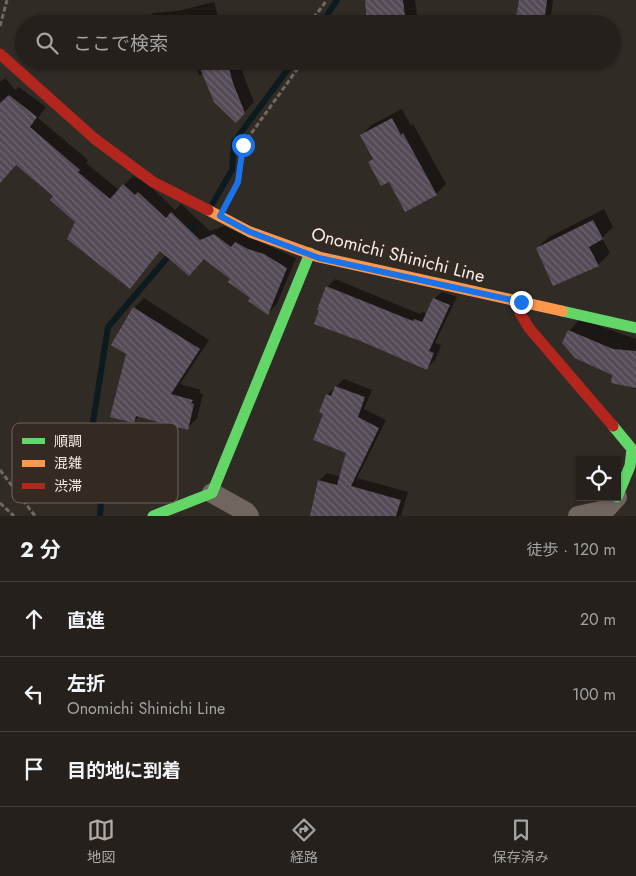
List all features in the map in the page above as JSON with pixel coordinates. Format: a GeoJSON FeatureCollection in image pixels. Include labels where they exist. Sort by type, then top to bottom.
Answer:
{"type":"FeatureCollection","features":[{"type":"Feature","properties":{"kind":"main road","name":"Onomichi Shinichi Line"},"geometry":{"type":"LineString","coordinates":[[0,54],[15,67]]}},
{"type":"Feature","properties":{"kind":"main road","name":"Onomichi Shinichi Line"},"geometry":{"type":"LineString","coordinates":[[18,70],[95,139],[153,182],[250,232],[319,258],[636,328]]}},
{"type":"Feature","properties":{"kind":"main road"},"geometry":{"type":"LineString","coordinates":[[153,516],[212,493],[310,254]]}},
{"type":"Feature","properties":{"kind":"main road"},"geometry":{"type":"LineString","coordinates":[[521,302],[520,313],[529,328],[632,449],[630,466],[609,505]]}},
{"type":"Feature","properties":{"kind":"street"},"geometry":{"type":"LineString","coordinates":[[212,493],[246,512],[249,516]]}},
{"type":"Feature","properties":{"kind":"street"},"geometry":{"type":"LineString","coordinates":[[578,516],[609,505]]}},
{"type":"Feature","properties":{"kind":"path"},"geometry":{"type":"LineString","coordinates":[[0,26],[7,0]]}},
{"type":"Feature","properties":{"kind":"path"},"geometry":{"type":"LineString","coordinates":[[316,15],[327,0]]}},
{"type":"Feature","properties":{"kind":"path"},"geometry":{"type":"LineString","coordinates":[[220,216],[238,182],[243,145],[297,70]]}},
{"type":"Feature","properties":{"kind":"path"},"geometry":{"type":"LineString","coordinates":[[0,470],[12,486]]}},
{"type":"Feature","properties":{"kind":"path"},"geometry":{"type":"LineString","coordinates":[[0,503],[14,516]]}},
{"type":"Feature","properties":{"kind":"path"},"geometry":{"type":"LineString","coordinates":[[25,503],[35,516]]}},
{"type":"Feature","properties":{"kind":"building"},"geometry":{"type":"Polygon","coordinates":[[[365,0],[403,0],[405,15],[366,15],[365,0]]]}},
{"type":"Feature","properties":{"kind":"building"},"geometry":{"type":"Polygon","coordinates":[[[519,0],[547,0],[545,15],[516,15],[519,0]]]}},
{"type":"Feature","properties":{"kind":"building"},"geometry":{"type":"Polygon","coordinates":[[[201,70],[229,70],[245,113],[236,123],[214,102],[201,70]]]}},
{"type":"Feature","properties":{"kind":"building"},"geometry":{"type":"Polygon","coordinates":[[[9,95],[37,117],[30,127],[110,199],[123,184],[135,195],[138,192],[166,218],[171,212],[200,240],[214,234],[231,247],[235,242],[264,254],[287,268],[268,315],[248,301],[250,298],[228,282],[230,279],[204,259],[189,276],[160,251],[130,289],[67,239],[75,222],[50,200],[53,196],[16,165],[0,183],[0,103],[9,95]]]}},
{"type":"Feature","properties":{"kind":"building"},"geometry":{"type":"Polygon","coordinates":[[[392,118],[401,135],[403,133],[437,195],[405,212],[389,182],[381,186],[368,162],[373,159],[360,135],[392,118]]]}},
{"type":"Feature","properties":{"kind":"building"},"geometry":{"type":"Polygon","coordinates":[[[593,220],[603,239],[589,247],[599,266],[553,286],[536,248],[593,220]]]}},
{"type":"Feature","properties":{"kind":"building"},"geometry":{"type":"Polygon","coordinates":[[[326,286],[413,321],[414,319],[422,322],[433,298],[450,305],[429,351],[434,353],[427,370],[363,342],[314,324],[326,286]]]}},
{"type":"Feature","properties":{"kind":"building"},"geometry":{"type":"Polygon","coordinates":[[[133,307],[200,349],[171,394],[193,400],[191,403],[194,404],[188,430],[178,427],[178,423],[162,423],[136,416],[134,423],[110,417],[126,354],[111,345],[133,307]]]}},
{"type":"Feature","properties":{"kind":"building"},"geometry":{"type":"Polygon","coordinates":[[[568,330],[613,349],[636,351],[636,388],[611,383],[612,375],[575,358],[562,343],[568,330]]]}},
{"type":"Feature","properties":{"kind":"building"},"geometry":{"type":"Polygon","coordinates":[[[335,386],[365,397],[358,417],[379,428],[351,486],[401,500],[396,516],[310,516],[318,480],[337,485],[346,453],[313,440],[323,414],[319,412],[326,394],[331,396],[335,386]]]}},
{"type":"Feature","properties":{"kind":"waterway"},"geometry":{"type":"LineString","coordinates":[[327,15],[337,0]]}},
{"type":"Feature","properties":{"kind":"waterway"},"geometry":{"type":"LineString","coordinates":[[213,203],[232,170],[234,142],[287,70]]}},
{"type":"Feature","properties":{"kind":"waterway"},"geometry":{"type":"LineString","coordinates":[[184,237],[193,227]]}},
{"type":"Feature","properties":{"kind":"waterway"},"geometry":{"type":"LineString","coordinates":[[93,423],[108,327],[172,252]]}},
{"type":"Feature","properties":{"kind":"waterway"},"geometry":{"type":"LineString","coordinates":[[100,516],[101,503]]}},
{"type":"Feature","properties":{"kind":"traffic: fast"},"geometry":{"type":"LineString","coordinates":[[153,516],[212,493],[310,253]]}},
{"type":"Feature","properties":{"kind":"traffic: fast"},"geometry":{"type":"LineString","coordinates":[[562,311],[636,328]]}},
{"type":"Feature","properties":{"kind":"traffic: fast"},"geometry":{"type":"LineString","coordinates":[[613,426],[632,449],[630,466],[621,487]]}},
{"type":"Feature","properties":{"kind":"traffic: slow"},"geometry":{"type":"LineString","coordinates":[[208,210],[250,232],[319,257],[562,311]]}},
{"type":"Feature","properties":{"kind":"traffic: jam"},"geometry":{"type":"LineString","coordinates":[[0,54],[15,67]]}},
{"type":"Feature","properties":{"kind":"traffic: jam"},"geometry":{"type":"LineString","coordinates":[[18,70],[95,139],[153,182],[208,210]]}},
{"type":"Feature","properties":{"kind":"traffic: jam"},"geometry":{"type":"LineString","coordinates":[[521,302],[520,313],[529,328],[613,426]]}},
{"type":"Feature","properties":{"kind":"route"},"geometry":{"type":"LineString","coordinates":[[243,145],[238,182],[220,216],[250,232],[319,258],[521,302]]}}]}
